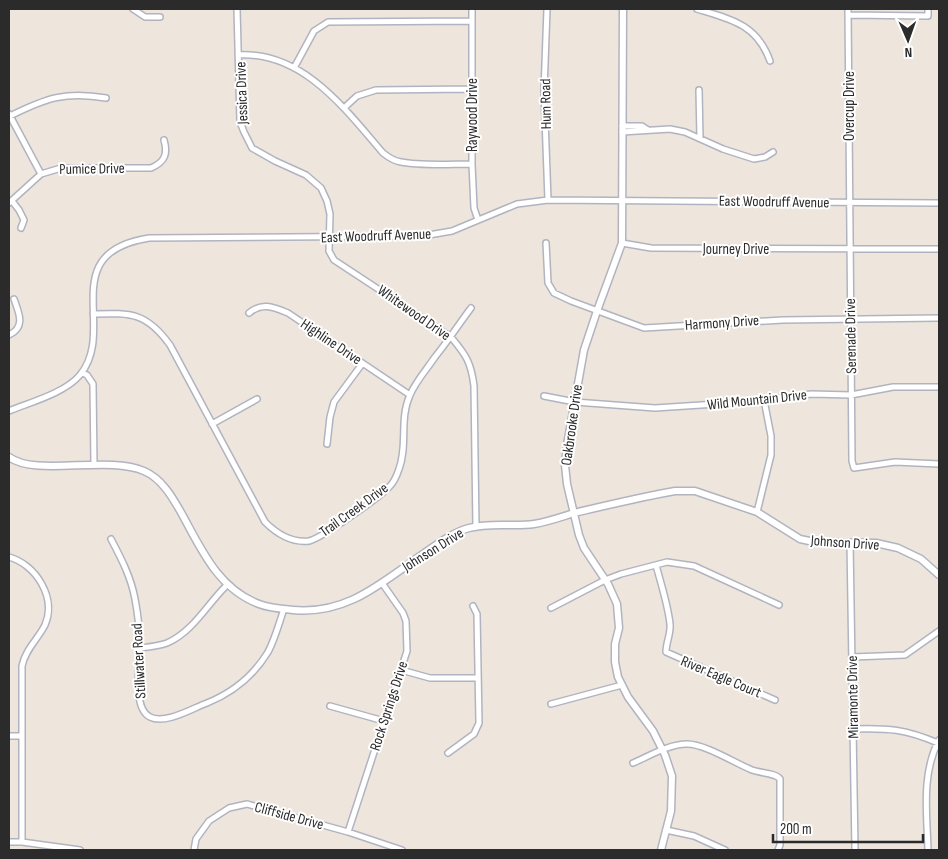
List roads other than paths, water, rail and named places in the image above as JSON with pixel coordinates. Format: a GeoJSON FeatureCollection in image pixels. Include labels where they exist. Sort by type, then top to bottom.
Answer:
{"type":"FeatureCollection","features":[{"type":"Feature","properties":{"kind":"street"},"geometry":{"type":"LineString","coordinates":[[133,9],[145,17],[160,17]]}},
{"type":"Feature","properties":{"kind":"street"},"geometry":{"type":"LineString","coordinates":[[237,9],[238,55]]}},
{"type":"Feature","properties":{"kind":"street","name":"Raywood Drive"},"geometry":{"type":"LineString","coordinates":[[472,9],[472,164],[474,208],[478,220]]}},
{"type":"Feature","properties":{"kind":"street","name":"Hum Road"},"geometry":{"type":"LineString","coordinates":[[547,9],[544,92],[548,200]]}},
{"type":"Feature","properties":{"kind":"street","name":"Oakbrooke Drive"},"geometry":{"type":"LineString","coordinates":[[623,9],[622,243],[584,350],[565,465],[566,484],[575,513],[579,535],[584,548],[605,580],[617,604],[619,622],[615,644],[615,662],[618,677],[628,697],[653,731],[672,776],[672,803],[660,850]]}},
{"type":"Feature","properties":{"kind":"street"},"geometry":{"type":"LineString","coordinates":[[697,9],[744,25],[763,44],[770,61]]}},
{"type":"Feature","properties":{"kind":"street"},"geometry":{"type":"LineString","coordinates":[[848,12],[928,16],[928,9]]}},
{"type":"Feature","properties":{"kind":"street","name":"Overcup Drive"},"geometry":{"type":"LineString","coordinates":[[848,12],[849,202]]}},
{"type":"Feature","properties":{"kind":"street"},"geometry":{"type":"LineString","coordinates":[[294,68],[314,31],[328,22],[472,21]]}},
{"type":"Feature","properties":{"kind":"street","name":"Jessica Drive"},"geometry":{"type":"LineString","coordinates":[[329,238],[330,214],[327,201],[320,188],[306,175],[263,155],[252,148],[248,142],[240,122],[238,55],[267,56],[278,60],[324,88],[383,153],[394,160],[412,163],[472,164]]}},
{"type":"Feature","properties":{"kind":"street"},"geometry":{"type":"LineString","coordinates":[[344,108],[357,96],[376,90],[472,89]]}},
{"type":"Feature","properties":{"kind":"street"},"geometry":{"type":"LineString","coordinates":[[699,90],[700,138]]}},
{"type":"Feature","properties":{"kind":"street"},"geometry":{"type":"LineString","coordinates":[[40,174],[10,115],[57,97],[88,95],[106,98]]}},
{"type":"Feature","properties":{"kind":"street"},"geometry":{"type":"LineString","coordinates":[[622,129],[670,129],[685,132],[737,154],[754,159],[765,157],[773,152]]}},
{"type":"Feature","properties":{"kind":"street","name":"Pumice Drive"},"geometry":{"type":"LineString","coordinates":[[10,202],[40,174],[61,168],[152,168],[160,165],[165,158],[166,148],[164,140]]}},
{"type":"Feature","properties":{"kind":"street","name":"East Woodruff Avenue"},"geometry":{"type":"LineString","coordinates":[[9,411],[68,386],[82,373],[91,355],[94,339],[92,295],[96,274],[104,260],[117,248],[133,241],[149,238],[423,236],[452,232],[516,204],[548,200],[939,203]]}},
{"type":"Feature","properties":{"kind":"street"},"geometry":{"type":"LineString","coordinates":[[10,202],[19,210],[24,220],[21,228]]}},
{"type":"Feature","properties":{"kind":"street","name":"Serenade Drive"},"geometry":{"type":"LineString","coordinates":[[849,202],[852,461],[854,468],[895,462],[939,464]]}},
{"type":"Feature","properties":{"kind":"street","name":"Whitewood Drive"},"geometry":{"type":"LineString","coordinates":[[329,238],[329,251],[334,260],[450,337],[462,350],[472,366],[476,526]]}},
{"type":"Feature","properties":{"kind":"street","name":"Harmony Drive"},"geometry":{"type":"LineString","coordinates":[[546,243],[548,283],[554,293],[644,328],[783,320],[939,318]]}},
{"type":"Feature","properties":{"kind":"street","name":"Journey Drive"},"geometry":{"type":"LineString","coordinates":[[622,243],[651,248],[939,249]]}},
{"type":"Feature","properties":{"kind":"street"},"geometry":{"type":"LineString","coordinates":[[9,335],[19,327],[20,316],[14,299]]}},
{"type":"Feature","properties":{"kind":"street","name":"Highline Drive"},"geometry":{"type":"LineString","coordinates":[[249,313],[256,307],[264,306],[274,307],[288,313],[410,395]]}},
{"type":"Feature","properties":{"kind":"street","name":"Trail Creek Drive"},"geometry":{"type":"LineString","coordinates":[[93,314],[121,313],[133,315],[153,324],[170,345],[265,522],[276,533],[286,538],[308,541],[321,537],[391,485],[399,470],[402,458],[403,420],[410,395],[470,308]]}},
{"type":"Feature","properties":{"kind":"street"},"geometry":{"type":"LineString","coordinates":[[327,444],[334,402],[362,364]]}},
{"type":"Feature","properties":{"kind":"street"},"geometry":{"type":"LineString","coordinates":[[82,373],[87,375],[92,384],[94,465]]}},
{"type":"Feature","properties":{"kind":"street","name":"Wild Mountain Drive"},"geometry":{"type":"LineString","coordinates":[[544,396],[574,402],[655,408],[747,402],[811,394],[852,395],[893,387],[939,387]]}},
{"type":"Feature","properties":{"kind":"street"},"geometry":{"type":"LineString","coordinates":[[212,424],[257,399]]}},
{"type":"Feature","properties":{"kind":"street"},"geometry":{"type":"LineString","coordinates":[[757,512],[771,455],[771,436],[764,400]]}},
{"type":"Feature","properties":{"kind":"street","name":"Johnson Drive"},"geometry":{"type":"LineString","coordinates":[[9,457],[26,464],[113,465],[145,471],[161,483],[174,498],[213,569],[227,585],[259,604],[284,609],[314,611],[351,602],[442,542],[467,528],[533,524],[675,490],[694,490],[757,512],[800,539],[814,542],[876,542],[898,548],[920,559],[939,575]]}},
{"type":"Feature","properties":{"kind":"street","name":"Stillwater Road"},"geometry":{"type":"LineString","coordinates":[[111,539],[128,575],[135,599],[140,648],[138,674],[140,702],[150,718],[168,719],[218,698],[238,686],[258,668],[269,650],[284,609]]}},
{"type":"Feature","properties":{"kind":"street","name":"Miramonte Drive"},"geometry":{"type":"LineString","coordinates":[[850,543],[855,850]]}},
{"type":"Feature","properties":{"kind":"street"},"geometry":{"type":"LineString","coordinates":[[9,557],[23,562],[30,568],[43,586],[48,605],[46,622],[23,659],[22,666],[22,842]]}},
{"type":"Feature","properties":{"kind":"street"},"geometry":{"type":"LineString","coordinates":[[551,608],[605,580],[667,562],[694,566],[779,605]]}},
{"type":"Feature","properties":{"kind":"street","name":"River Eagle Court"},"geometry":{"type":"LineString","coordinates":[[656,565],[670,624],[670,636],[666,652],[775,700]]}},
{"type":"Feature","properties":{"kind":"street","name":"Rock Springs Drive"},"geometry":{"type":"LineString","coordinates":[[348,832],[407,651],[406,621],[403,613],[382,583]]}},
{"type":"Feature","properties":{"kind":"street"},"geometry":{"type":"LineString","coordinates":[[140,648],[168,643],[180,636],[227,585]]}},
{"type":"Feature","properties":{"kind":"street"},"geometry":{"type":"LineString","coordinates":[[448,753],[474,734],[479,723],[477,614],[473,606]]}},
{"type":"Feature","properties":{"kind":"street"},"geometry":{"type":"LineString","coordinates":[[852,657],[905,656],[939,631]]}},
{"type":"Feature","properties":{"kind":"street"},"geometry":{"type":"LineString","coordinates":[[401,670],[430,678],[477,678]]}},
{"type":"Feature","properties":{"kind":"street"},"geometry":{"type":"LineString","coordinates":[[551,704],[622,685]]}},
{"type":"Feature","properties":{"kind":"street"},"geometry":{"type":"LineString","coordinates":[[330,706],[384,721]]}},
{"type":"Feature","properties":{"kind":"street"},"geometry":{"type":"LineString","coordinates":[[853,729],[896,729],[938,742],[928,770],[926,788],[928,850]]}},
{"type":"Feature","properties":{"kind":"street"},"geometry":{"type":"LineString","coordinates":[[9,736],[22,736]]}},
{"type":"Feature","properties":{"kind":"street"},"geometry":{"type":"LineString","coordinates":[[633,763],[662,751],[688,744],[699,746],[753,770],[778,776],[780,779],[780,845],[778,850]]}},
{"type":"Feature","properties":{"kind":"street","name":"Cliffside Drive"},"geometry":{"type":"LineString","coordinates":[[194,850],[196,839],[209,821],[229,808],[246,804],[348,832],[390,848],[402,850]]}},
{"type":"Feature","properties":{"kind":"street"},"geometry":{"type":"LineString","coordinates":[[666,830],[694,836],[725,850]]}},
{"type":"Feature","properties":{"kind":"street"},"geometry":{"type":"LineString","coordinates":[[9,842],[80,850]]}}]}
